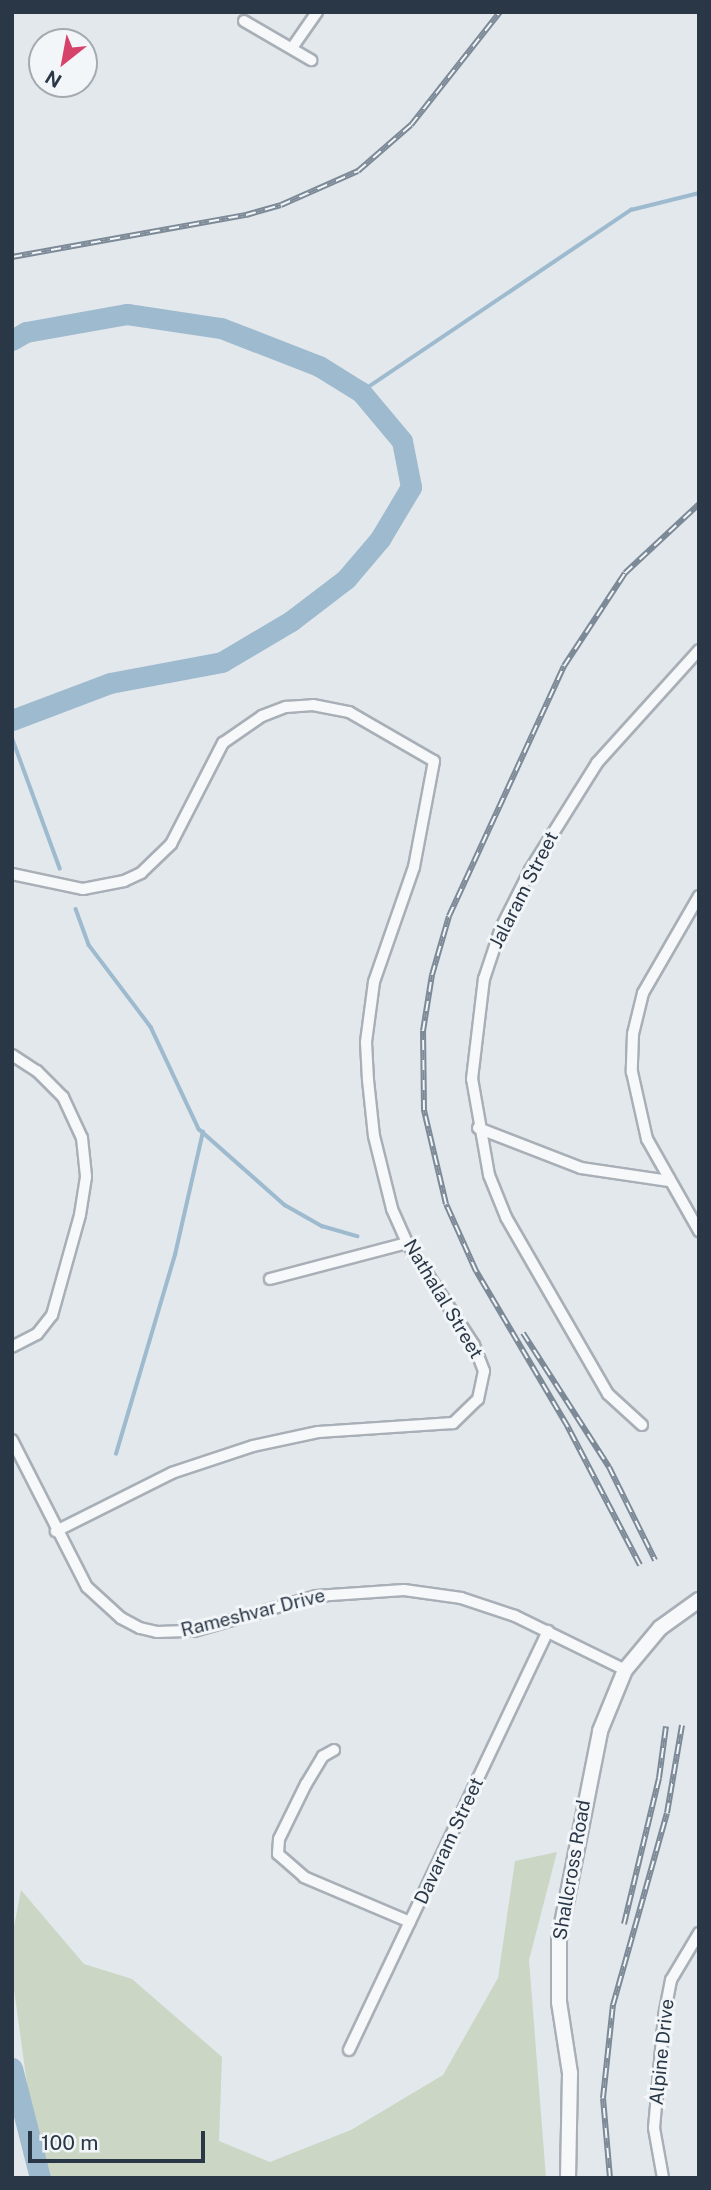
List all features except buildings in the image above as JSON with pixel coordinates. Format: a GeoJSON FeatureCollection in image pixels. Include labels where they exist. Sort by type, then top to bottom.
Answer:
{"type":"FeatureCollection","features":[{"type":"Feature","properties":{"kind":"street"},"geometry":{"type":"LineString","coordinates":[[292,48],[317,12]]}},
{"type":"Feature","properties":{"kind":"street"},"geometry":{"type":"LineString","coordinates":[[244,21],[312,60]]}},
{"type":"Feature","properties":{"kind":"street","name":"Jalaram Street"},"geometry":{"type":"LineString","coordinates":[[642,1425],[608,1394],[533,1270],[489,1175],[478,1128],[472,1079],[476,1022],[484,979],[505,919],[530,870],[597,763],[699,650]]}},
{"type":"Feature","properties":{"kind":"street","name":"Nathalal Street"},"geometry":{"type":"LineString","coordinates":[[12,874],[83,888],[124,881],[141,873],[171,845],[223,743],[255,719],[285,708],[313,705],[349,712],[434,761],[421,843],[374,982],[366,1042],[382,1180],[407,1242],[482,1362],[482,1390],[463,1416],[440,1425],[318,1432],[253,1446],[172,1473],[56,1531]]}},
{"type":"Feature","properties":{"kind":"street"},"geometry":{"type":"LineString","coordinates":[[699,896],[643,993],[634,1034],[637,1105],[647,1139],[699,1231]]}},
{"type":"Feature","properties":{"kind":"street"},"geometry":{"type":"LineString","coordinates":[[12,1055],[37,1071],[63,1097],[82,1138],[86,1177],[80,1215],[52,1315],[37,1334],[12,1347]]}},
{"type":"Feature","properties":{"kind":"street"},"geometry":{"type":"LineString","coordinates":[[478,1128],[581,1168],[669,1181]]}},
{"type":"Feature","properties":{"kind":"street"},"geometry":{"type":"LineString","coordinates":[[270,1279],[407,1242]]}},
{"type":"Feature","properties":{"kind":"street","name":"Rameshvar Drive"},"geometry":{"type":"LineString","coordinates":[[12,1440],[18,1465],[87,1587],[121,1618],[157,1632],[194,1631],[316,1596],[363,1590],[461,1598],[548,1631],[625,1670]]}},
{"type":"Feature","properties":{"kind":"street","name":"Shallcross Road"},"geometry":{"type":"LineString","coordinates":[[568,2178],[570,2073],[558,1989],[559,1940],[600,1731],[625,1670],[660,1628],[699,1600]]}},
{"type":"Feature","properties":{"kind":"street","name":"Davaram Street"},"geometry":{"type":"LineString","coordinates":[[349,2050],[548,1631]]}},
{"type":"Feature","properties":{"kind":"street"},"geometry":{"type":"LineString","coordinates":[[334,1750],[323,1756],[306,1784],[279,1839],[278,1854],[304,1877],[410,1922]]}},
{"type":"Feature","properties":{"kind":"street","name":"Alpine Drive"},"geometry":{"type":"LineString","coordinates":[[663,2178],[654,2128],[665,2008],[680,1959],[699,1933]]}},
{"type":"Feature","properties":{"kind":"green space"},"geometry":{"type":"Polygon","coordinates":[[[557,1852],[529,1960],[546,2178],[40,2178],[12,1975],[12,1937],[21,1890],[84,1964],[132,1979],[222,2057],[219,2141],[270,2162],[351,2130],[443,2075],[498,1978],[515,1861],[557,1852]]]}},
{"type":"Feature","properties":{"kind":"waterway"},"geometry":{"type":"LineString","coordinates":[[361,392],[631,210],[699,193]]}},
{"type":"Feature","properties":{"kind":"waterway"},"geometry":{"type":"LineString","coordinates":[[12,340],[26,332],[127,314],[221,328],[319,366],[361,392],[402,441],[411,487],[380,539],[346,579],[291,621],[222,662],[110,683],[12,720]]}},
{"type":"Feature","properties":{"kind":"waterway"},"geometry":{"type":"LineString","coordinates":[[12,737],[60,868]]}},
{"type":"Feature","properties":{"kind":"waterway"},"geometry":{"type":"LineString","coordinates":[[76,909],[89,945],[151,1027],[199,1129],[285,1205],[322,1226],[358,1236]]}},
{"type":"Feature","properties":{"kind":"waterway"},"geometry":{"type":"LineString","coordinates":[[116,1454],[175,1255],[203,1132]]}},
{"type":"Feature","properties":{"kind":"waterway"},"geometry":{"type":"LineString","coordinates":[[12,2068],[40,2178]]}},
{"type":"Feature","properties":{"kind":"railway"},"geometry":{"type":"LineString","coordinates":[[12,257],[246,215],[281,205],[358,171],[411,125],[500,12]]}},
{"type":"Feature","properties":{"kind":"railway"},"geometry":{"type":"LineString","coordinates":[[640,1565],[568,1427],[476,1271],[446,1204],[424,1110],[423,1031],[432,975],[449,916],[564,666],[625,573],[699,504]]}},
{"type":"Feature","properties":{"kind":"railway"},"geometry":{"type":"LineString","coordinates":[[523,1333],[609,1467],[655,1560]]}},
{"type":"Feature","properties":{"kind":"railway"},"geometry":{"type":"LineString","coordinates":[[610,2178],[603,2098],[613,2005],[667,1813],[682,1725]]}},
{"type":"Feature","properties":{"kind":"railway"},"geometry":{"type":"LineString","coordinates":[[624,1924],[659,1778],[666,1726]]}}]}
